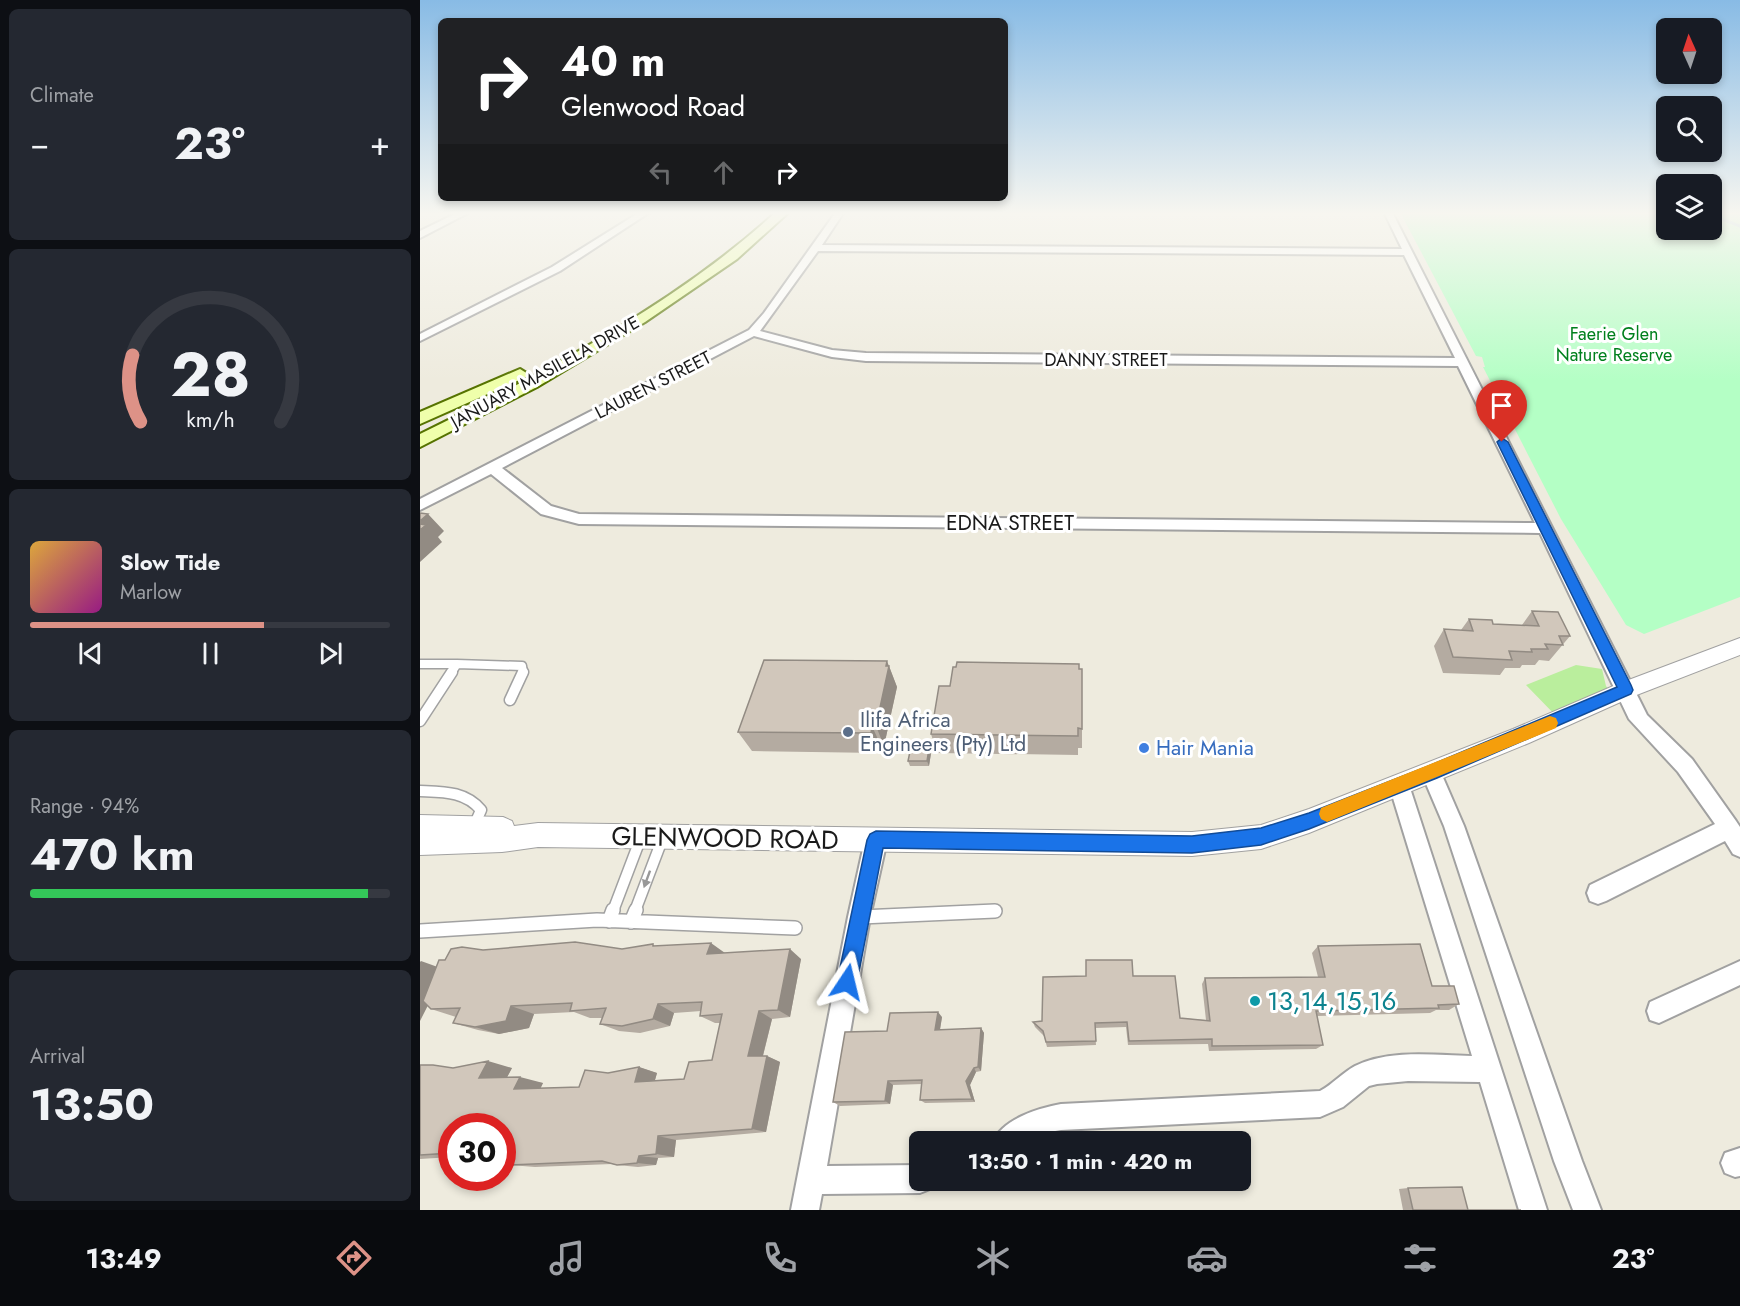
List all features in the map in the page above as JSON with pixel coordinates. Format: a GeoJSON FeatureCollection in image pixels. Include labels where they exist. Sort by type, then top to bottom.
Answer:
{"type":"FeatureCollection","features":[{"type":"Feature","properties":{"kind":"main road","name":"JANUARY MASILELA DRIVE"},"geometry":{"type":"LineString","coordinates":[[420,419],[520,374],[598,331],[692,268]]}},
{"type":"Feature","properties":{"kind":"main road","name":"JANUARY MASILELA DRIVE"},"geometry":{"type":"LineString","coordinates":[[420,441],[548,374],[660,307],[716,268]]}},
{"type":"Feature","properties":{"kind":"street"},"geometry":{"type":"LineString","coordinates":[[420,338],[555,268]]}},
{"type":"Feature","properties":{"kind":"street","name":"LAUREN STREET"},"geometry":{"type":"LineString","coordinates":[[420,505],[753,332],[768,315],[800,268]]}},
{"type":"Feature","properties":{"kind":"street"},"geometry":{"type":"LineString","coordinates":[[1415,268],[1626,690],[1632,710],[1643,726],[1674,753],[1705,791],[1740,846]]}},
{"type":"Feature","properties":{"kind":"street","name":"DANNY STREET"},"geometry":{"type":"LineString","coordinates":[[753,332],[825,351],[866,357],[1463,362]]}},
{"type":"Feature","properties":{"kind":"street","name":"EDNA STREET"},"geometry":{"type":"LineString","coordinates":[[492,468],[546,510],[579,519],[1545,528]]}},
{"type":"Feature","properties":{"kind":"street","name":"GLENWOOD ROAD"},"geometry":{"type":"LineString","coordinates":[[420,843],[511,839],[537,835],[1192,844],[1261,837],[1399,785],[1626,690],[1740,646]]}},
{"type":"Feature","properties":{"kind":"street"},"geometry":{"type":"LineString","coordinates":[[1431,772],[1454,826],[1568,1161],[1587,1210]]}},
{"type":"Feature","properties":{"kind":"street"},"geometry":{"type":"LineString","coordinates":[[1399,785],[1533,1210]]}},
{"type":"Feature","properties":{"kind":"street","name":"GLENWOOD ROAD"},"geometry":{"type":"LineString","coordinates":[[420,827],[517,830],[537,835]]}},
{"type":"Feature","properties":{"kind":"street"},"geometry":{"type":"LineString","coordinates":[[1598,893],[1729,828]]}},
{"type":"Feature","properties":{"kind":"street"},"geometry":{"type":"LineString","coordinates":[[805,1210],[859,917],[876,840]]}},
{"type":"Feature","properties":{"kind":"street"},"geometry":{"type":"LineString","coordinates":[[1659,1011],[1740,973]]}},
{"type":"Feature","properties":{"kind":"street"},"geometry":{"type":"LineString","coordinates":[[1023,1131],[1039,1121],[1062,1117],[1320,1104],[1341,1095],[1356,1080],[1376,1071],[1488,1069]]}},
{"type":"Feature","properties":{"kind":"street"},"geometry":{"type":"LineString","coordinates":[[811,1180],[909,1179]]}},
{"type":"Feature","properties":{"kind":"lane"},"geometry":{"type":"LineString","coordinates":[[420,664],[522,666],[524,670],[510,700]]}},
{"type":"Feature","properties":{"kind":"lane"},"geometry":{"type":"LineString","coordinates":[[420,721],[457,664]]}},
{"type":"Feature","properties":{"kind":"lane"},"geometry":{"type":"LineString","coordinates":[[420,791],[450,792],[473,802],[481,810],[473,827]]}},
{"type":"Feature","properties":{"kind":"lane"},"geometry":{"type":"LineString","coordinates":[[609,921],[652,837]]}},
{"type":"Feature","properties":{"kind":"lane"},"geometry":{"type":"LineString","coordinates":[[631,922],[652,837]]}},
{"type":"Feature","properties":{"kind":"lane"},"geometry":{"type":"LineString","coordinates":[[859,917],[995,911]]}},
{"type":"Feature","properties":{"kind":"lane"},"geometry":{"type":"LineString","coordinates":[[420,931],[609,921],[795,928]]}},
{"type":"Feature","properties":{"kind":"green space","name":"Faerie Glen Nature Reserve"},"geometry":{"type":"Polygon","coordinates":[[[1430,268],[1740,268],[1740,597],[1644,634],[1626,625],[1561,519],[1483,367],[1485,367],[1482,357],[1476,356],[1430,268]]]}},
{"type":"Feature","properties":{"kind":"green space"},"geometry":{"type":"Polygon","coordinates":[[[1576,665],[1602,669],[1606,686],[1615,698],[1560,720],[1526,685],[1576,665]]]}},
{"type":"Feature","properties":{"kind":"building"},"geometry":{"type":"Polygon","coordinates":[[[420,513],[428,514],[420,521],[420,513]]]}},
{"type":"Feature","properties":{"kind":"building"},"geometry":{"type":"Polygon","coordinates":[[[1532,611],[1558,612],[1570,636],[1559,636],[1563,645],[1545,644],[1548,649],[1531,649],[1532,652],[1509,651],[1512,660],[1453,657],[1444,629],[1473,631],[1469,619],[1492,620],[1493,624],[1539,626],[1532,611]]]}},
{"type":"Feature","properties":{"kind":"building"},"geometry":{"type":"Polygon","coordinates":[[[764,660],[887,661],[886,666],[889,666],[876,726],[872,726],[871,733],[738,732],[764,660]]]}},
{"type":"Feature","properties":{"kind":"building"},"geometry":{"type":"Polygon","coordinates":[[[957,662],[1079,664],[1079,669],[1082,669],[1082,729],[1078,728],[1078,736],[931,734],[939,686],[950,686],[953,667],[956,667],[957,662]]]}},
{"type":"Feature","properties":{"kind":"building"},"geometry":{"type":"Polygon","coordinates":[[[912,742],[930,742],[927,761],[908,761],[912,742]]]}},
{"type":"Feature","properties":{"kind":"building"},"geometry":{"type":"Polygon","coordinates":[[[575,942],[622,949],[653,944],[653,946],[711,943],[707,954],[790,949],[778,1010],[759,1011],[748,1056],[767,1056],[752,1129],[658,1136],[656,1154],[639,1156],[637,1163],[617,1165],[602,1161],[516,1165],[516,1113],[438,1113],[438,1154],[420,1155],[420,1065],[453,1068],[488,1061],[479,1078],[520,1077],[514,1089],[579,1087],[585,1070],[608,1073],[639,1067],[635,1082],[684,1079],[689,1062],[712,1060],[722,1014],[700,1016],[702,1002],[658,1004],[653,1019],[622,1026],[600,1024],[606,1008],[570,1011],[572,1003],[511,1006],[506,1021],[475,1027],[453,1023],[460,1008],[431,1009],[423,1001],[439,960],[445,960],[451,949],[462,947],[483,950],[575,942]]]}},
{"type":"Feature","properties":{"kind":"building"},"geometry":{"type":"Polygon","coordinates":[[[1420,944],[1432,986],[1454,986],[1459,1004],[1438,1005],[1439,1008],[1316,1011],[1323,1045],[1212,1046],[1212,1039],[1129,1041],[1127,1022],[1095,1023],[1096,1041],[1046,1042],[1043,1031],[1033,1022],[1042,1021],[1043,977],[1086,976],[1086,960],[1132,960],[1133,976],[1175,976],[1180,1018],[1210,1021],[1205,978],[1325,977],[1318,946],[1420,944]]]}},
{"type":"Feature","properties":{"kind":"building"},"geometry":{"type":"Polygon","coordinates":[[[938,1012],[935,1030],[981,1028],[978,1067],[974,1068],[966,1081],[972,1099],[920,1100],[922,1080],[888,1081],[885,1101],[833,1102],[845,1032],[887,1031],[890,1013],[938,1012]]]}},
{"type":"Feature","properties":{"kind":"building"},"geometry":{"type":"Polygon","coordinates":[[[1462,1187],[1468,1210],[1413,1210],[1408,1188],[1462,1187]]]}},
{"type":"Feature","properties":{"kind":"slow traffic"},"geometry":{"type":"LineString","coordinates":[[1327,814],[1550,723]]}},
{"type":"Feature","properties":{"kind":"place","name":"Ilifa Africa Engineers (Pty) Ltd"},"geometry":{"type":"Point","coordinates":[848,732]}},
{"type":"Feature","properties":{"kind":"place","name":"Hair Mania"},"geometry":{"type":"Point","coordinates":[1144,748]}},
{"type":"Feature","properties":{"kind":"place","name":"13,14,15,16"},"geometry":{"type":"Point","coordinates":[1255,1001]}},
{"type":"Feature","properties":{"kind":"route"},"geometry":{"type":"LineString","coordinates":[[847,982],[876,840],[1192,844],[1261,837],[1309,821],[1521,736],[1626,690],[1502,442]]}}]}
